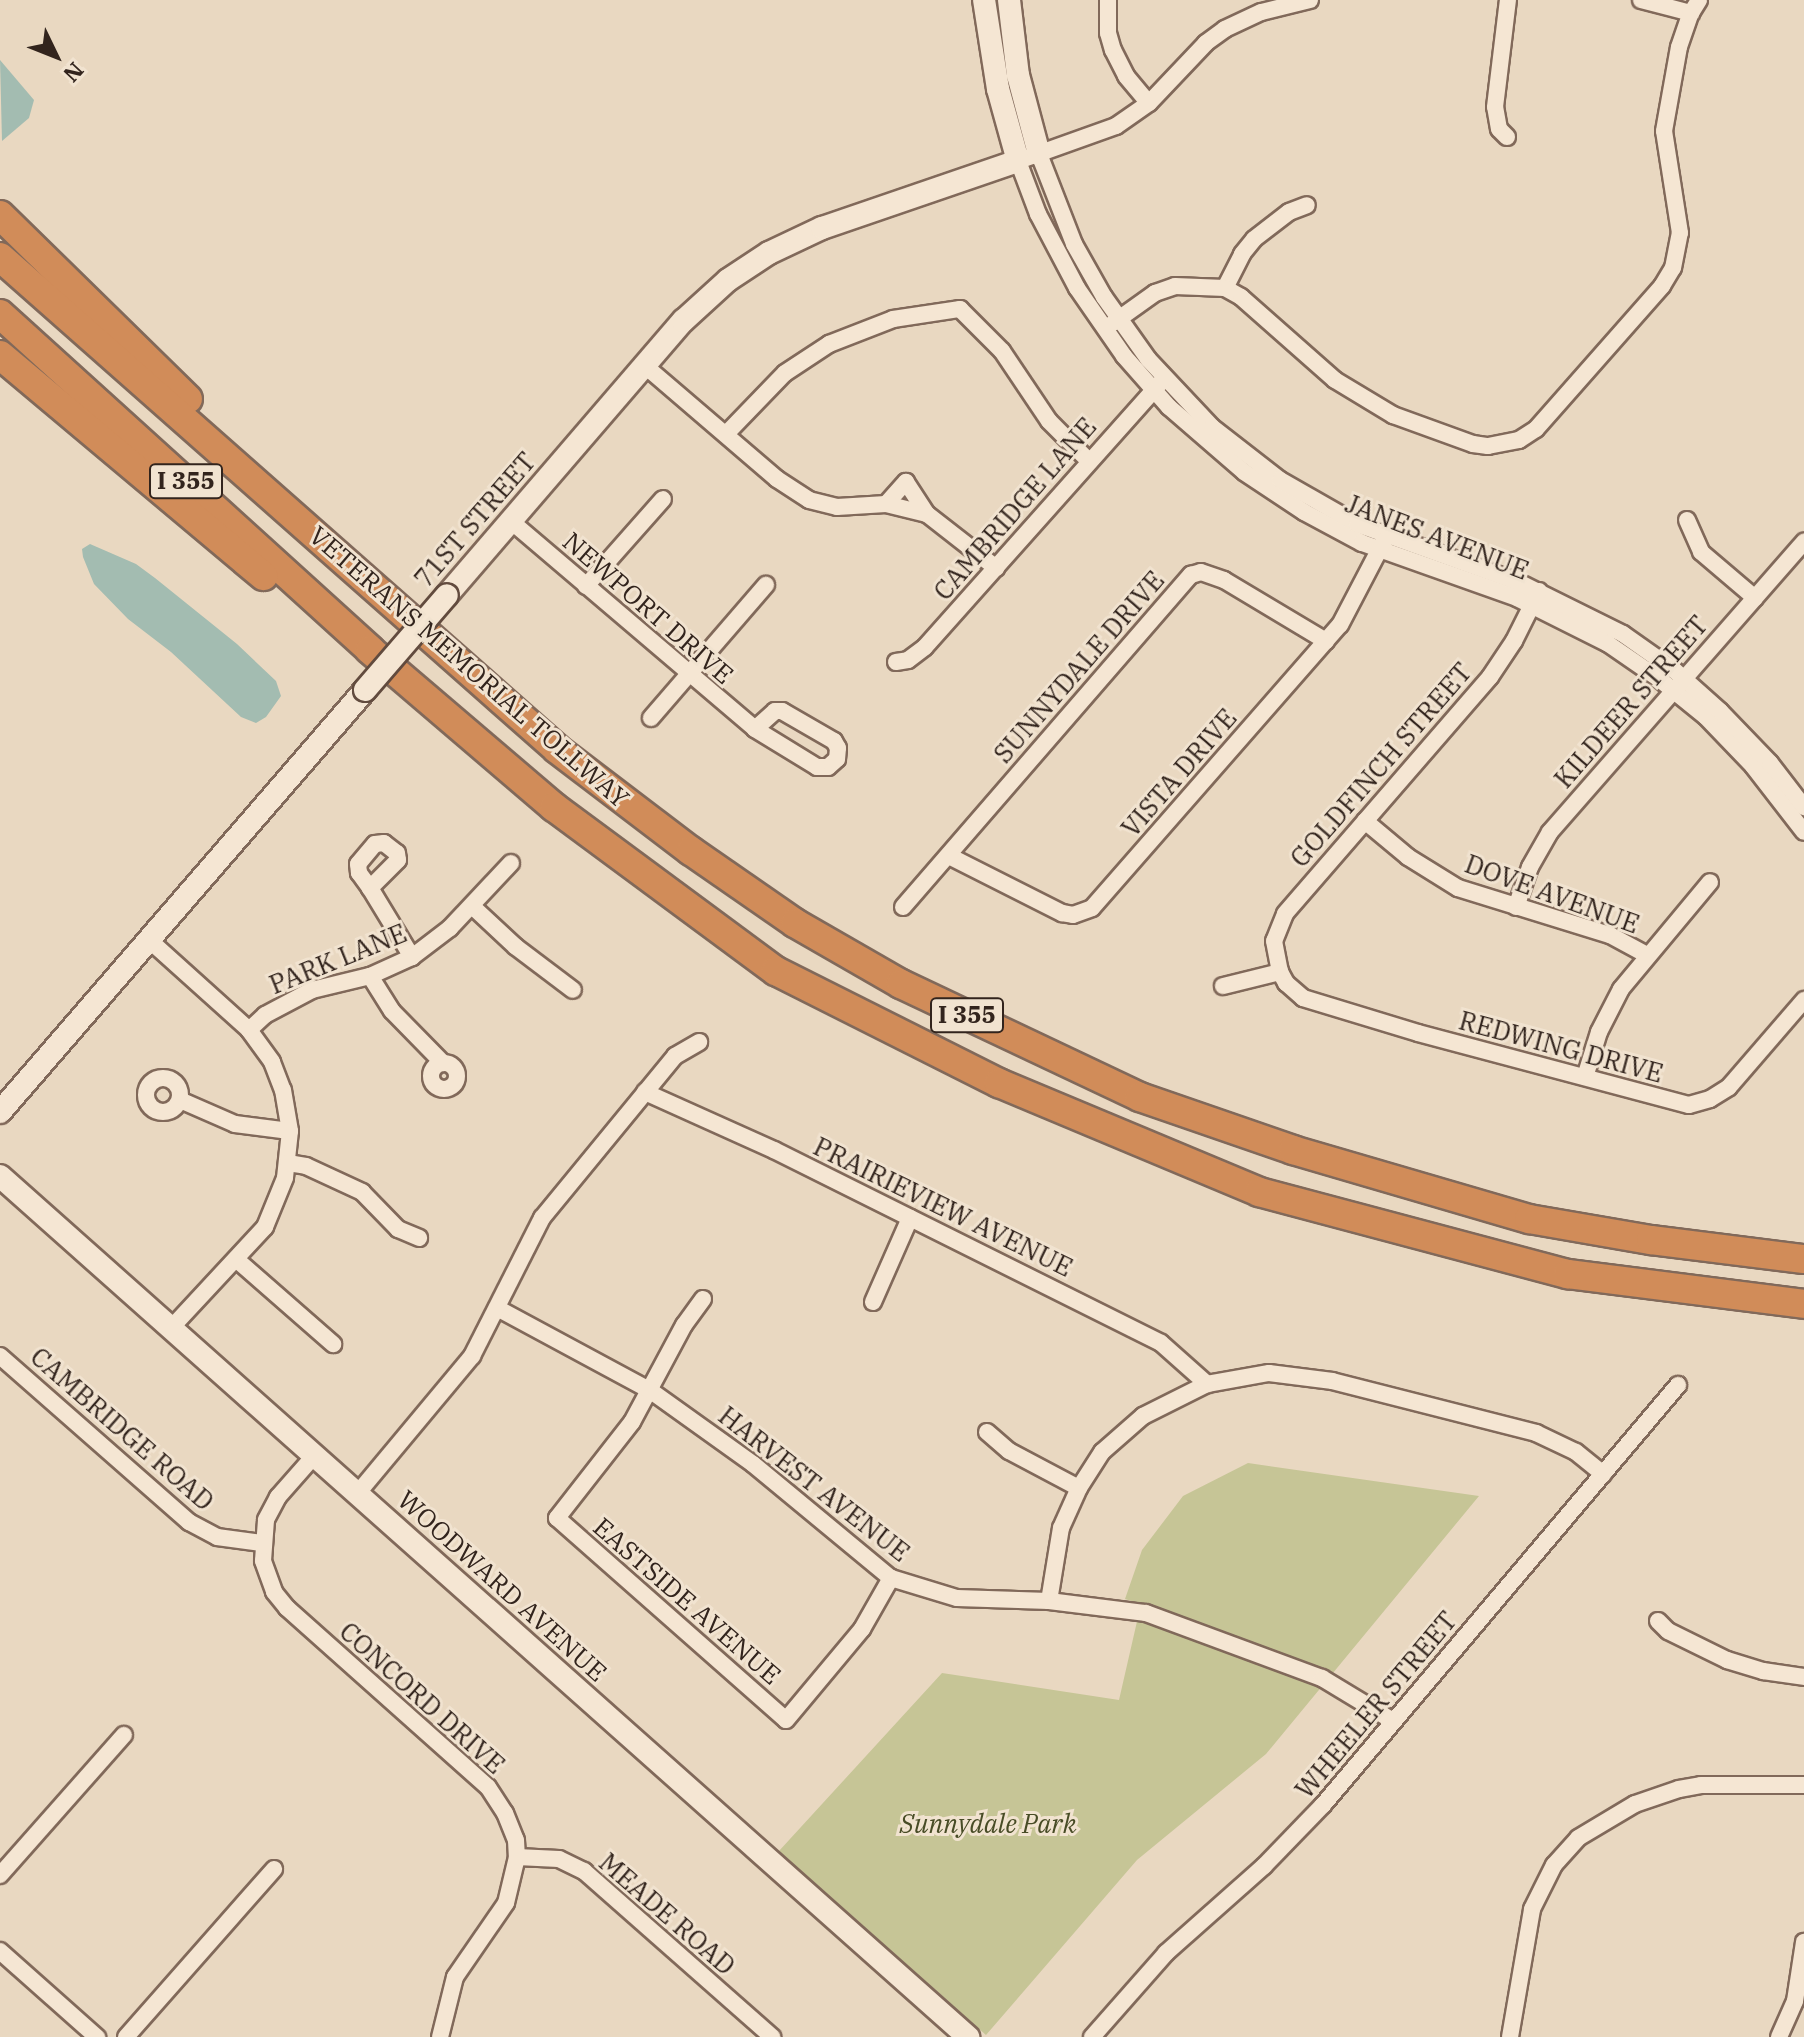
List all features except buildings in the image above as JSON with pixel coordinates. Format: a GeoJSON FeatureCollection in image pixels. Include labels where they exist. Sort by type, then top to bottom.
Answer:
{"type":"FeatureCollection","features":[{"type":"Feature","properties":{"kind":"highway"},"geometry":{"type":"LineString","coordinates":[[0,215],[246,455],[268,493]]}},
{"type":"Feature","properties":{"kind":"highway","name":"VETERANS MEMORIAL TOLLWAY"},"geometry":{"type":"LineString","coordinates":[[0,257],[557,749],[691,851],[795,923],[901,984],[1140,1097],[1293,1150],[1529,1219],[1651,1240],[1804,1259]]}},
{"type":"Feature","properties":{"kind":"highway","name":"VETERANS MEMORIAL TOLLWAY"},"geometry":{"type":"LineString","coordinates":[[0,314],[370,650],[554,807],[776,971],[999,1083],[1259,1192],[1568,1274],[1804,1304]]}},
{"type":"Feature","properties":{"kind":"highway"},"geometry":{"type":"LineString","coordinates":[[0,355],[308,614],[370,650]]}},
{"type":"Feature","properties":{"kind":"street","name":"JANES AVENUE"},"geometry":{"type":"LineString","coordinates":[[984,0],[998,89],[1074,244],[1159,384]]}},
{"type":"Feature","properties":{"kind":"street","name":"JANES AVENUE"},"geometry":{"type":"LineString","coordinates":[[1009,0],[1029,157],[1055,249],[1105,329],[1159,384],[1280,480],[1357,524],[1383,543],[1536,598],[1623,634],[1750,741],[1804,807]]}},
{"type":"Feature","properties":{"kind":"street"},"geometry":{"type":"LineString","coordinates":[[1108,0],[1108,33],[1113,50],[1126,76],[1149,103]]}},
{"type":"Feature","properties":{"kind":"street"},"geometry":{"type":"LineString","coordinates":[[1029,157],[1116,126],[1149,103],[1206,43],[1225,29],[1261,12],[1310,0]]}},
{"type":"Feature","properties":{"kind":"street"},"geometry":{"type":"LineString","coordinates":[[1507,137],[1499,129],[1495,107],[1508,0]]}},
{"type":"Feature","properties":{"kind":"street"},"geometry":{"type":"LineString","coordinates":[[1105,329],[1155,293],[1175,286],[1225,288],[1241,297],[1335,380],[1393,415],[1473,444],[1488,446],[1519,440],[1536,429],[1662,286],[1673,268],[1680,233],[1664,131],[1670,86],[1695,6],[1641,0]]}},
{"type":"Feature","properties":{"kind":"street","name":"71ST STREET"},"geometry":{"type":"LineString","coordinates":[[0,1112],[147,938],[512,522],[644,365],[706,298],[769,253],[822,228],[1029,157]]}},
{"type":"Feature","properties":{"kind":"street"},"geometry":{"type":"LineString","coordinates":[[1225,288],[1242,254],[1254,239],[1289,212],[1307,205]]}},
{"type":"Feature","properties":{"kind":"street"},"geometry":{"type":"LineString","coordinates":[[727,433],[785,373],[829,344],[893,319],[961,302],[1002,351],[1049,421],[1089,461]]}},
{"type":"Feature","properties":{"kind":"street"},"geometry":{"type":"LineString","coordinates":[[644,365],[777,479],[809,500],[837,507],[886,504],[927,514]]}},
{"type":"Feature","properties":{"kind":"street","name":"CAMBRIDGE LANE"},"geometry":{"type":"LineString","coordinates":[[896,662],[908,660],[925,647],[1159,384]]}},
{"type":"Feature","properties":{"kind":"street"},"geometry":{"type":"LineString","coordinates":[[886,504],[906,482],[927,514],[996,568]]}},
{"type":"Feature","properties":{"kind":"street"},"geometry":{"type":"LineString","coordinates":[[586,586],[663,499]]}},
{"type":"Feature","properties":{"kind":"street"},"geometry":{"type":"LineString","coordinates":[[1687,520],[1701,552],[1755,598]]}},
{"type":"Feature","properties":{"kind":"street","name":"NEWPORT DRIVE"},"geometry":{"type":"LineString","coordinates":[[512,522],[755,729],[817,767],[828,767],[837,759],[838,748],[834,741],[782,711],[775,711],[755,729]]}},
{"type":"Feature","properties":{"kind":"street","name":"KILDEER STREET"},"geometry":{"type":"LineString","coordinates":[[1516,907],[1530,867],[1550,832],[1804,542]]}},
{"type":"Feature","properties":{"kind":"street","name":"VISTA DRIVE"},"geometry":{"type":"LineString","coordinates":[[949,856],[1062,913],[1073,915],[1092,908],[1326,641],[1348,611],[1383,543]]}},
{"type":"Feature","properties":{"kind":"street","name":"SUNNYDALE DRIVE"},"geometry":{"type":"LineString","coordinates":[[903,907],[1191,575],[1201,572],[1224,580],[1326,641]]}},
{"type":"Feature","properties":{"kind":"street"},"geometry":{"type":"LineString","coordinates":[[651,718],[766,585]]}},
{"type":"Feature","properties":{"kind":"street","name":"GOLDFINCH STREET"},"geometry":{"type":"LineString","coordinates":[[1280,972],[1274,941],[1285,914],[1490,677],[1536,598]]}},
{"type":"Feature","properties":{"kind":"street","name":"JANES AVENUE"},"geometry":{"type":"LineString","coordinates":[[1680,685],[1753,766],[1804,832]]}},
{"type":"Feature","properties":{"kind":"street","name":"DOVE AVENUE"},"geometry":{"type":"LineString","coordinates":[[1365,821],[1408,857],[1442,880],[1475,896],[1610,935],[1647,955]]}},
{"type":"Feature","properties":{"kind":"street","name":"PARK LANE"},"geometry":{"type":"LineString","coordinates":[[249,1030],[265,1015],[312,990],[370,976],[412,957],[433,943],[472,906],[511,863]]}},
{"type":"Feature","properties":{"kind":"street"},"geometry":{"type":"LineString","coordinates":[[1585,1077],[1607,1012],[1647,955],[1710,882]]}},
{"type":"Feature","properties":{"kind":"street"},"geometry":{"type":"LineString","coordinates":[[370,888],[412,957]]}},
{"type":"Feature","properties":{"kind":"street"},"geometry":{"type":"LineString","coordinates":[[472,906],[516,947],[573,990]]}},
{"type":"Feature","properties":{"kind":"street"},"geometry":{"type":"LineString","coordinates":[[147,938],[249,1030],[277,1074],[290,1131],[288,1163],[272,1213],[237,1260],[171,1328]]}},
{"type":"Feature","properties":{"kind":"street"},"geometry":{"type":"LineString","coordinates":[[1223,986],[1280,972]]}},
{"type":"Feature","properties":{"kind":"street","name":"REDWING DRIVE"},"geometry":{"type":"LineString","coordinates":[[1280,972],[1294,993],[1303,998],[1418,1033],[1689,1105],[1710,1099],[1729,1087],[1804,1000]]}},
{"type":"Feature","properties":{"kind":"street"},"geometry":{"type":"LineString","coordinates":[[370,976],[392,1011],[443,1063]]}},
{"type":"Feature","properties":{"kind":"street"},"geometry":{"type":"LineString","coordinates":[[357,1494],[462,1370],[542,1218],[675,1056],[699,1042]]}},
{"type":"Feature","properties":{"kind":"street","name":"PRAIRIEVIEW AVENUE"},"geometry":{"type":"LineString","coordinates":[[645,1092],[774,1150],[1161,1343],[1207,1384]]}},
{"type":"Feature","properties":{"kind":"street"},"geometry":{"type":"LineString","coordinates":[[180,1100],[235,1124],[290,1131]]}},
{"type":"Feature","properties":{"kind":"street"},"geometry":{"type":"LineString","coordinates":[[288,1163],[306,1166],[362,1192],[398,1229],[419,1238]]}},
{"type":"Feature","properties":{"kind":"street","name":"WOODWARD AVENUE"},"geometry":{"type":"LineString","coordinates":[[0,1176],[968,2037]]}},
{"type":"Feature","properties":{"kind":"street"},"geometry":{"type":"LineString","coordinates":[[873,1302],[910,1218]]}},
{"type":"Feature","properties":{"kind":"street"},"geometry":{"type":"LineString","coordinates":[[237,1260],[333,1344]]}},
{"type":"Feature","properties":{"kind":"street"},"geometry":{"type":"LineString","coordinates":[[651,1391],[684,1325],[703,1299]]}},
{"type":"Feature","properties":{"kind":"street","name":"HARVEST AVENUE"},"geometry":{"type":"LineString","coordinates":[[497,1308],[651,1391],[753,1464],[891,1578],[957,1598],[1117,1607],[1181,1623],[1322,1678],[1393,1721]]}},
{"type":"Feature","properties":{"kind":"street","name":"CAMBRIDGE ROAD"},"geometry":{"type":"LineString","coordinates":[[0,1356],[196,1527],[217,1537],[262,1543]]}},
{"type":"Feature","properties":{"kind":"street"},"geometry":{"type":"LineString","coordinates":[[1049,1601],[1061,1528],[1079,1488],[1102,1452],[1129,1427],[1159,1406],[1207,1384],[1269,1373],[1332,1381],[1536,1433],[1576,1452],[1603,1474]]}},
{"type":"Feature","properties":{"kind":"street","name":"WHEELER STREET"},"geometry":{"type":"LineString","coordinates":[[1092,2037],[1166,1953],[1294,1836],[1678,1385]]}},
{"type":"Feature","properties":{"kind":"street","name":"EASTSIDE AVENUE"},"geometry":{"type":"LineString","coordinates":[[651,1391],[632,1422],[557,1518],[786,1720],[862,1629],[891,1578]]}},
{"type":"Feature","properties":{"kind":"street"},"geometry":{"type":"LineString","coordinates":[[987,1432],[1009,1451],[1079,1488]]}},
{"type":"Feature","properties":{"kind":"street","name":"CONCORD DRIVE"},"geometry":{"type":"LineString","coordinates":[[314,1456],[271,1509],[262,1543],[267,1578],[281,1602],[488,1787],[505,1813],[516,1840],[517,1857]]}},
{"type":"Feature","properties":{"kind":"street"},"geometry":{"type":"LineString","coordinates":[[1658,1621],[1668,1631],[1727,1660],[1763,1671],[1804,1677]]}},
{"type":"Feature","properties":{"kind":"street"},"geometry":{"type":"LineString","coordinates":[[0,1875],[124,1735]]}},
{"type":"Feature","properties":{"kind":"street"},"geometry":{"type":"LineString","coordinates":[[1510,2037],[1532,1909],[1554,1865],[1578,1838],[1635,1804],[1679,1789],[1701,1785],[1804,1785]]}},
{"type":"Feature","properties":{"kind":"street"},"geometry":{"type":"LineString","coordinates":[[440,2037],[455,1977],[501,1913],[517,1857]]}},
{"type":"Feature","properties":{"kind":"street","name":"MEADE ROAD"},"geometry":{"type":"LineString","coordinates":[[517,1857],[559,1859],[584,1871],[772,2037]]}},
{"type":"Feature","properties":{"kind":"street"},"geometry":{"type":"LineString","coordinates":[[126,2037],[274,1869]]}},
{"type":"Feature","properties":{"kind":"street"},"geometry":{"type":"LineString","coordinates":[[1779,2037],[1795,2001],[1804,1942]]}},
{"type":"Feature","properties":{"kind":"street"},"geometry":{"type":"LineString","coordinates":[[0,1951],[97,2037]]}},
{"type":"Feature","properties":{"kind":"green space","name":"Sunnydale Park"},"geometry":{"type":"Polygon","coordinates":[[[1248,1463],[1479,1496],[1266,1754],[1137,1860],[986,2035],[779,1851],[942,1673],[1119,1700],[1141,1604],[1125,1599],[1142,1550],[1183,1496],[1248,1463]]]}},
{"type":"Feature","properties":{"kind":"shaded area"},"geometry":{"type":"Polygon","coordinates":[[[0,60],[34,100],[29,118],[2,141],[0,60]]]}},
{"type":"Feature","properties":{"kind":"shaded area"},"geometry":{"type":"Polygon","coordinates":[[[90,544],[136,564],[237,644],[276,681],[281,696],[266,717],[256,723],[241,717],[171,652],[128,619],[94,584],[82,549],[90,544]]]}}]}
